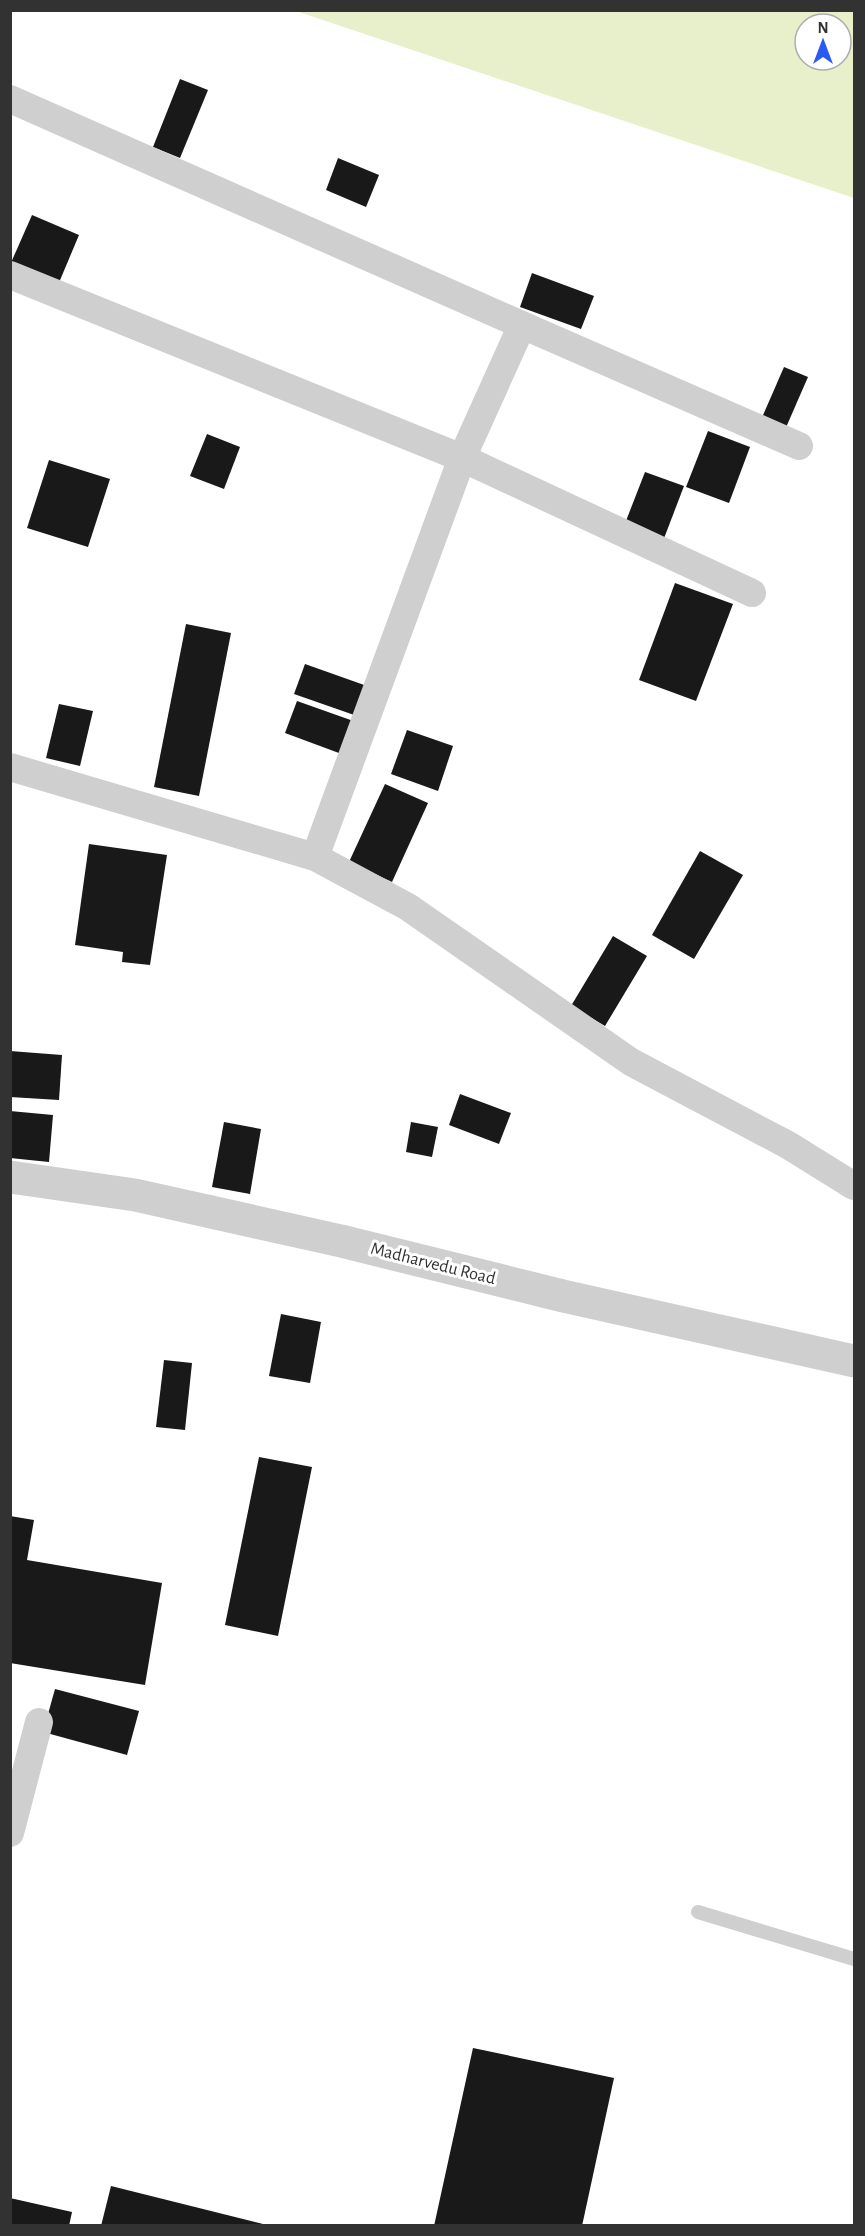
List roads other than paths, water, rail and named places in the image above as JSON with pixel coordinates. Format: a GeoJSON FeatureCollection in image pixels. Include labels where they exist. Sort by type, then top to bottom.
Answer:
{"type":"FeatureCollection","features":[{"type":"Feature","properties":{"kind":"street"},"geometry":{"type":"LineString","coordinates":[[10,99],[799,446]]}},
{"type":"Feature","properties":{"kind":"street"},"geometry":{"type":"LineString","coordinates":[[10,274],[462,458],[752,592]]}},
{"type":"Feature","properties":{"kind":"street"},"geometry":{"type":"LineString","coordinates":[[315,857],[462,458],[522,325]]}},
{"type":"Feature","properties":{"kind":"street"},"geometry":{"type":"LineString","coordinates":[[10,767],[315,857],[408,907],[631,1062],[788,1145],[855,1186]]}},
{"type":"Feature","properties":{"kind":"street","name":"Madharvedu Road"},"geometry":{"type":"LineString","coordinates":[[10,1177],[135,1195],[341,1241],[563,1296],[855,1361]]}},
{"type":"Feature","properties":{"kind":"street"},"geometry":{"type":"LineString","coordinates":[[10,1833],[39,1722]]}},
{"type":"Feature","properties":{"kind":"lane"},"geometry":{"type":"LineString","coordinates":[[698,1912],[855,1959]]}}]}
